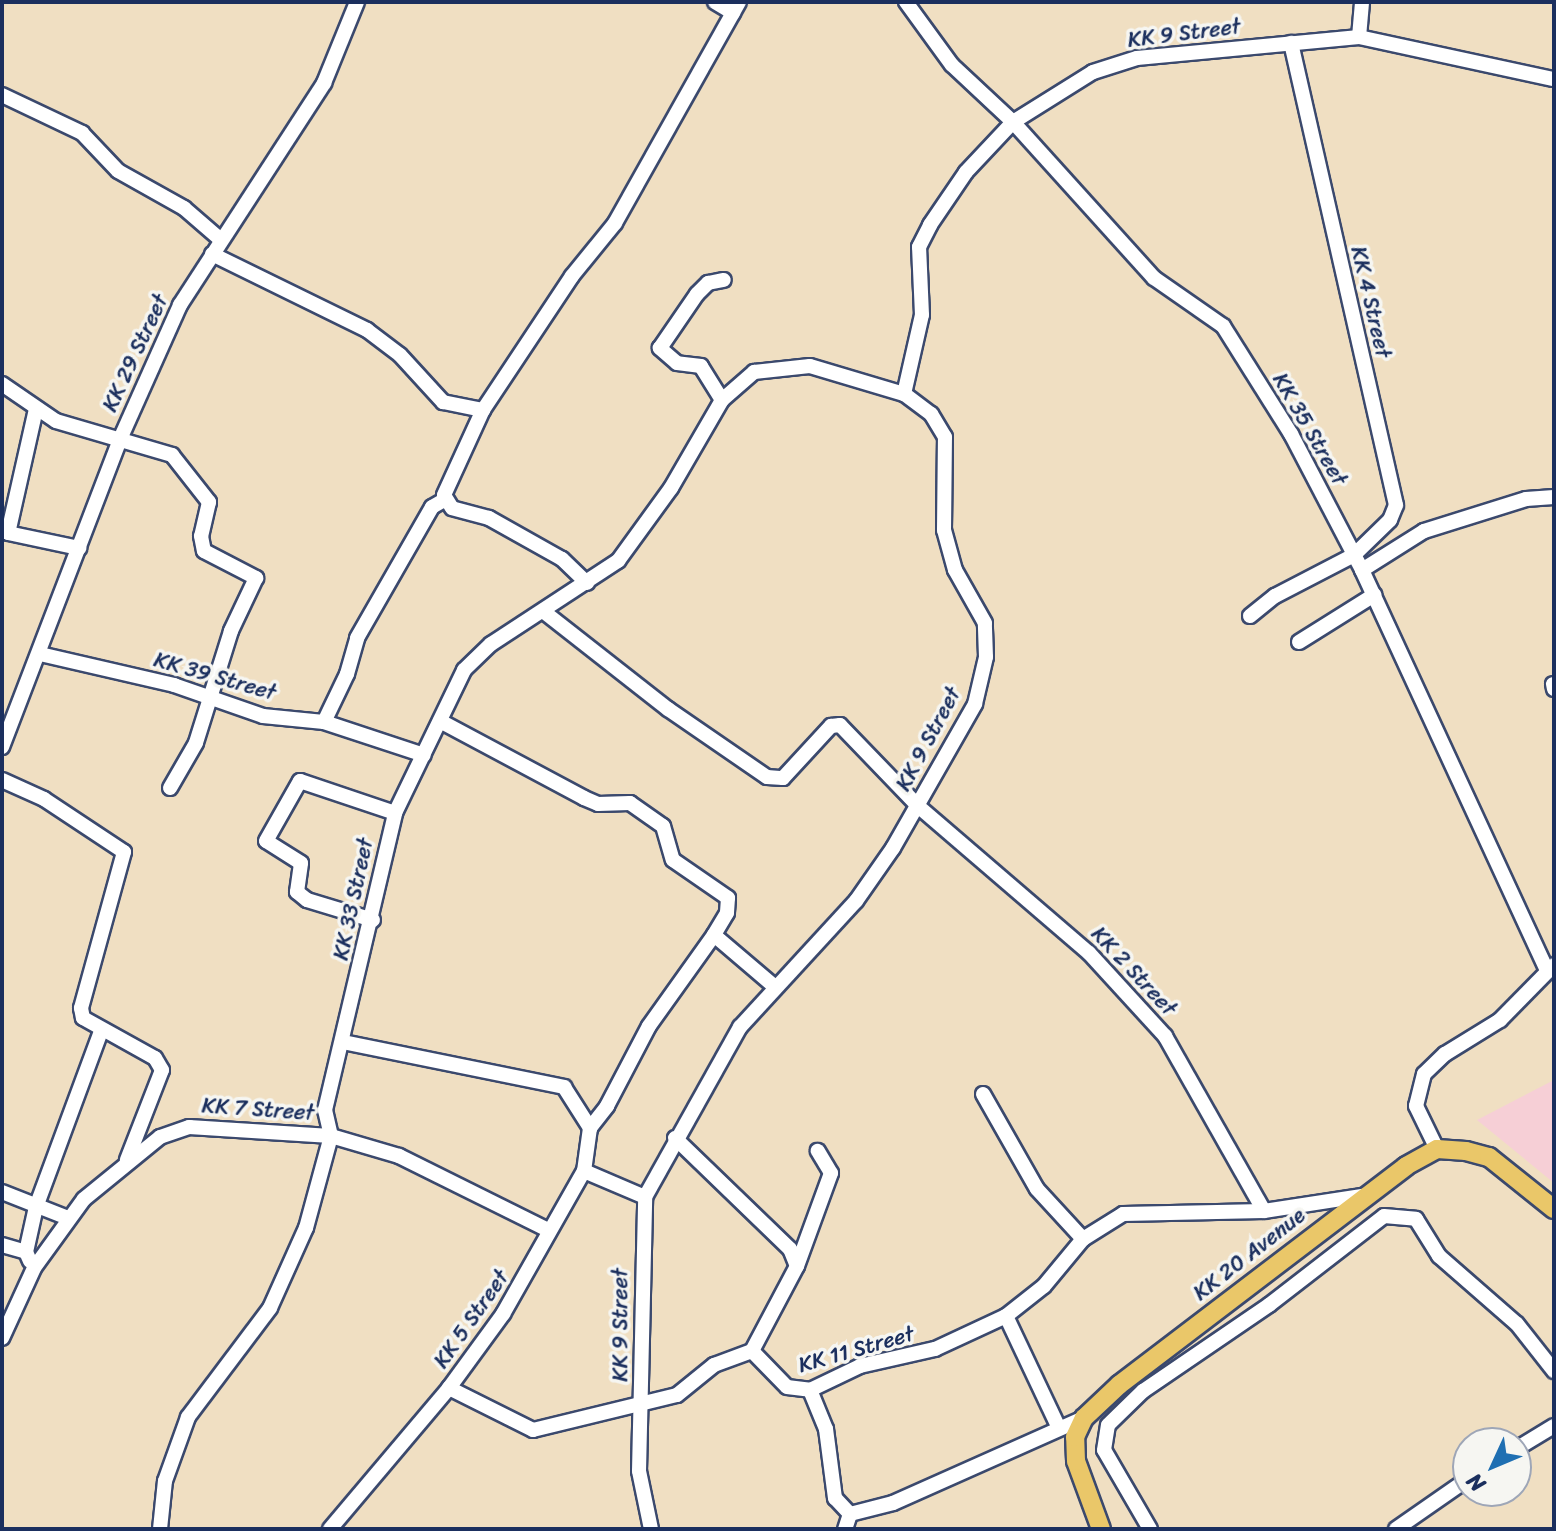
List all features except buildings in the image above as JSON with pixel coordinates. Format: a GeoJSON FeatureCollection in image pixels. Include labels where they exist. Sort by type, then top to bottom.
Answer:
{"type":"FeatureCollection","features":[{"type":"Feature","properties":{"kind":"main road","name":"KK 20 Avenue"},"geometry":{"type":"LineString","coordinates":[[1084,1418],[1119,1385],[1367,1195],[1437,1149]]}},
{"type":"Feature","properties":{"kind":"main road"},"geometry":{"type":"LineString","coordinates":[[1437,1149],[1489,1157],[1554,1209]]}},
{"type":"Feature","properties":{"kind":"main road"},"geometry":{"type":"LineString","coordinates":[[1084,1418],[1075,1437],[1076,1461],[1101,1529]]}},
{"type":"Feature","properties":{"kind":"street","name":"KK 29 Street"},"geometry":{"type":"LineString","coordinates":[[2,747],[121,437],[180,305],[324,83],[357,2]]}},
{"type":"Feature","properties":{"kind":"street"},"geometry":{"type":"LineString","coordinates":[[324,722],[347,674],[357,638],[432,507],[444,500],[483,410],[572,276],[615,223],[736,8],[715,2]]}},
{"type":"Feature","properties":{"kind":"street","name":"KK 35 Street"},"geometry":{"type":"LineString","coordinates":[[906,2],[952,65],[1013,122],[1154,278],[1223,326],[1291,434],[1362,570],[1550,967]]}},
{"type":"Feature","properties":{"kind":"street"},"geometry":{"type":"LineString","coordinates":[[1359,37],[1362,2]]}},
{"type":"Feature","properties":{"kind":"street","name":"KK 9 Street"},"geometry":{"type":"LineString","coordinates":[[651,1529],[639,1471],[643,1403],[645,1197],[675,1138],[740,1027],[856,901],[918,806],[975,704],[986,657],[985,623],[955,570],[944,530],[945,437],[931,414],[904,394],[922,315],[919,247],[966,172],[1013,122],[1073,82],[1137,58],[1359,37],[1554,79]]}},
{"type":"Feature","properties":{"kind":"street","name":"KK 4 Street"},"geometry":{"type":"LineString","coordinates":[[1250,616],[1275,596],[1354,555],[1390,520],[1395,495],[1291,43]]}},
{"type":"Feature","properties":{"kind":"street"},"geometry":{"type":"LineString","coordinates":[[2,95],[82,133],[118,171],[184,208],[221,240]]}},
{"type":"Feature","properties":{"kind":"street"},"geometry":{"type":"LineString","coordinates":[[212,254],[367,330],[400,355],[443,402],[483,410]]}},
{"type":"Feature","properties":{"kind":"street"},"geometry":{"type":"LineString","coordinates":[[722,400],[701,366],[677,363],[660,348],[697,294],[708,283],[724,280]]}},
{"type":"Feature","properties":{"kind":"street","name":"KK 33 Street"},"geometry":{"type":"LineString","coordinates":[[160,1529],[165,1481],[188,1417],[270,1308],[306,1228],[331,1136],[325,1110],[373,920],[395,813],[464,670],[543,611],[618,561],[648,521],[722,400],[754,372],[810,366],[904,394]]}},
{"type":"Feature","properties":{"kind":"street"},"geometry":{"type":"LineString","coordinates":[[2,384],[21,392],[36,409],[79,429],[121,437],[180,463],[209,502],[201,536],[204,551],[256,578],[196,743],[170,788]]}},
{"type":"Feature","properties":{"kind":"street"},"geometry":{"type":"LineString","coordinates":[[36,409],[5,539],[79,548]]}},
{"type":"Feature","properties":{"kind":"street"},"geometry":{"type":"LineString","coordinates":[[1362,570],[1424,531],[1526,499],[1554,497]]}},
{"type":"Feature","properties":{"kind":"street"},"geometry":{"type":"LineString","coordinates":[[444,500],[452,508],[489,518],[533,541],[562,559],[587,583]]}},
{"type":"Feature","properties":{"kind":"street"},"geometry":{"type":"LineString","coordinates":[[1299,642],[1374,595]]}},
{"type":"Feature","properties":{"kind":"street","name":"KK 2 Street"},"geometry":{"type":"LineString","coordinates":[[543,611],[668,709],[767,777],[783,778],[835,724],[918,806],[1031,906],[1054,919],[1165,1036],[1264,1211]]}},
{"type":"Feature","properties":{"kind":"street","name":"KK 39 Street"},"geometry":{"type":"LineString","coordinates":[[40,654],[174,685],[209,701],[263,716],[324,722],[424,755]]}},
{"type":"Feature","properties":{"kind":"street"},"geometry":{"type":"LineString","coordinates":[[440,721],[584,798],[598,804],[630,803],[663,826],[673,860],[728,898],[727,913],[714,935],[649,1026],[607,1106],[590,1128],[584,1171],[645,1197]]}},
{"type":"Feature","properties":{"kind":"street"},"geometry":{"type":"LineString","coordinates":[[2,780],[44,799],[124,852],[81,1008],[83,1018],[101,1031],[155,1058],[162,1070],[127,1161]]}},
{"type":"Feature","properties":{"kind":"street"},"geometry":{"type":"LineString","coordinates":[[373,920],[307,900],[297,892],[304,874],[301,863],[266,841],[300,781],[395,813]]}},
{"type":"Feature","properties":{"kind":"street"},"geometry":{"type":"LineString","coordinates":[[714,935],[775,987]]}},
{"type":"Feature","properties":{"kind":"street"},"geometry":{"type":"LineString","coordinates":[[1437,1149],[1416,1106],[1424,1074],[1445,1054],[1500,1020],[1550,967]]}},
{"type":"Feature","properties":{"kind":"street"},"geometry":{"type":"LineString","coordinates":[[34,1268],[26,1252],[36,1207],[101,1031]]}},
{"type":"Feature","properties":{"kind":"street"},"geometry":{"type":"LineString","coordinates":[[343,1042],[564,1087],[590,1128]]}},
{"type":"Feature","properties":{"kind":"street"},"geometry":{"type":"LineString","coordinates":[[983,1094],[1037,1189],[1083,1239]]}},
{"type":"Feature","properties":{"kind":"street","name":"KK 7 Street"},"geometry":{"type":"LineString","coordinates":[[2,1338],[34,1268],[68,1218],[127,1161],[160,1137],[189,1127],[331,1136],[399,1156],[546,1229]]}},
{"type":"Feature","properties":{"kind":"street"},"geometry":{"type":"LineString","coordinates":[[675,1138],[790,1249],[797,1266]]}},
{"type":"Feature","properties":{"kind":"street"},"geometry":{"type":"LineString","coordinates":[[449,1388],[533,1430],[677,1395],[714,1365],[752,1351],[797,1266],[831,1173],[818,1151]]}},
{"type":"Feature","properties":{"kind":"street","name":"KK 5 Street"},"geometry":{"type":"LineString","coordinates":[[330,1529],[449,1388],[533,1268],[546,1229],[584,1171]]}},
{"type":"Feature","properties":{"kind":"street"},"geometry":{"type":"LineString","coordinates":[[2,1192],[68,1218]]}},
{"type":"Feature","properties":{"kind":"street","name":"KK 11 Street"},"geometry":{"type":"LineString","coordinates":[[752,1351],[787,1387],[810,1390],[860,1366],[935,1349],[1006,1316],[1044,1286],[1083,1239],[1123,1214],[1264,1211],[1367,1195]]}},
{"type":"Feature","properties":{"kind":"street"},"geometry":{"type":"LineString","coordinates":[[1150,1529],[1104,1450],[1108,1425],[1143,1391],[1269,1305],[1384,1216],[1416,1219],[1439,1256],[1517,1324],[1554,1371]]}},
{"type":"Feature","properties":{"kind":"street"},"geometry":{"type":"LineString","coordinates":[[2,1245],[26,1252]]}},
{"type":"Feature","properties":{"kind":"street"},"geometry":{"type":"LineString","coordinates":[[1006,1316],[1059,1428]]}},
{"type":"Feature","properties":{"kind":"street"},"geometry":{"type":"LineString","coordinates":[[810,1390],[826,1429],[835,1498],[850,1514]]}},
{"type":"Feature","properties":{"kind":"street"},"geometry":{"type":"LineString","coordinates":[[850,1514],[893,1503],[1084,1418]]}},
{"type":"Feature","properties":{"kind":"street"},"geometry":{"type":"LineString","coordinates":[[1532,1439],[1554,1426]]}},
{"type":"Feature","properties":{"kind":"street"},"geometry":{"type":"LineString","coordinates":[[1396,1529],[1452,1490]]}},
{"type":"Feature","properties":{"kind":"street"},"geometry":{"type":"LineString","coordinates":[[845,1529],[850,1514]]}},
{"type":"Feature","properties":{"kind":"shaded area"},"geometry":{"type":"Polygon","coordinates":[[[1554,1080],[1554,1183],[1477,1120],[1554,1080]]]}}]}
